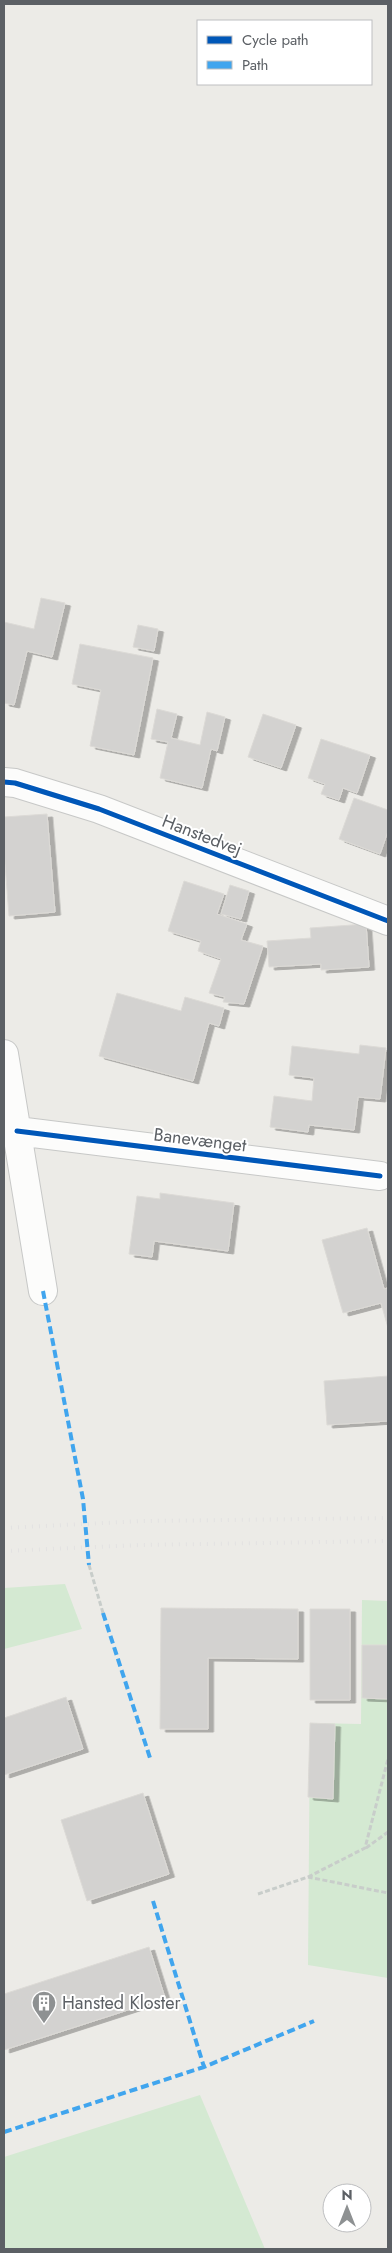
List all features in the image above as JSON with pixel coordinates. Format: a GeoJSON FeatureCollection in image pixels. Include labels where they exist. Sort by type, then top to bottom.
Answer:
{"type":"FeatureCollection","features":[{"type":"Feature","properties":{"kind":"street","name":"Hanstedvej"},"geometry":{"type":"LineString","coordinates":[[4,782],[15,783],[99,809],[388,922]]}},
{"type":"Feature","properties":{"kind":"street"},"geometry":{"type":"LineString","coordinates":[[4,1054],[43,1291]]}},
{"type":"Feature","properties":{"kind":"street","name":"Banevænget"},"geometry":{"type":"LineString","coordinates":[[17,1130],[380,1176]]}},
{"type":"Feature","properties":{"kind":"path"},"geometry":{"type":"LineString","coordinates":[[89,1564],[103,1613]]}},
{"type":"Feature","properties":{"kind":"path"},"geometry":{"type":"LineString","coordinates":[[365,1848],[388,1759]]}},
{"type":"Feature","properties":{"kind":"path"},"geometry":{"type":"LineString","coordinates":[[258,1894],[308,1877],[365,1848],[387,1834]]}},
{"type":"Feature","properties":{"kind":"path"},"geometry":{"type":"LineString","coordinates":[[308,1877],[388,1893]]}},
{"type":"Feature","properties":{"kind":"green space"},"geometry":{"type":"Polygon","coordinates":[[[65,1584],[82,1629],[4,1649],[4,1588],[65,1584]]]}},
{"type":"Feature","properties":{"kind":"green space"},"geometry":{"type":"Polygon","coordinates":[[[362,1600],[388,1601],[388,1978],[308,1965],[310,1723],[361,1724],[362,1600]]]}},
{"type":"Feature","properties":{"kind":"green space"},"geometry":{"type":"Polygon","coordinates":[[[200,2095],[265,2249],[4,2249],[4,2157],[200,2095]]]}},
{"type":"Feature","properties":{"kind":"building"},"geometry":{"type":"Polygon","coordinates":[[[41,598],[65,603],[52,657],[27,651],[14,705],[4,703],[4,622],[34,629],[41,598]]]}},
{"type":"Feature","properties":{"kind":"building"},"geometry":{"type":"Polygon","coordinates":[[[138,625],[158,629],[154,651],[133,647],[138,625]]]}},
{"type":"Feature","properties":{"kind":"building"},"geometry":{"type":"Polygon","coordinates":[[[80,644],[153,658],[134,755],[90,746],[101,690],[72,684],[80,644]]]}},
{"type":"Feature","properties":{"kind":"building"},"geometry":{"type":"Polygon","coordinates":[[[157,709],[177,714],[171,738],[200,745],[207,712],[225,717],[217,751],[211,749],[202,788],[160,778],[168,742],[151,739],[157,709]]]}},
{"type":"Feature","properties":{"kind":"building"},"geometry":{"type":"Polygon","coordinates":[[[263,714],[296,725],[281,768],[248,757],[263,714]]]}},
{"type":"Feature","properties":{"kind":"building"},"geometry":{"type":"Polygon","coordinates":[[[321,739],[370,755],[357,793],[343,788],[339,800],[321,794],[325,784],[308,778],[321,739]]]}},
{"type":"Feature","properties":{"kind":"building"},"geometry":{"type":"Polygon","coordinates":[[[354,798],[388,810],[388,831],[380,854],[339,839],[354,798]]]}},
{"type":"Feature","properties":{"kind":"building"},"geometry":{"type":"Polygon","coordinates":[[[47,814],[55,912],[9,916],[4,851],[4,817],[47,814]]]}},
{"type":"Feature","properties":{"kind":"building"},"geometry":{"type":"Polygon","coordinates":[[[184,881],[224,894],[217,914],[247,924],[241,940],[263,946],[244,1004],[223,1002],[225,997],[209,993],[221,959],[198,951],[201,941],[168,931],[184,881]]]}},
{"type":"Feature","properties":{"kind":"building"},"geometry":{"type":"Polygon","coordinates":[[[230,885],[249,891],[241,919],[221,914],[230,885]]]}},
{"type":"Feature","properties":{"kind":"building"},"geometry":{"type":"Polygon","coordinates":[[[366,924],[369,967],[321,970],[321,964],[269,967],[267,941],[311,938],[310,928],[366,924]]]}},
{"type":"Feature","properties":{"kind":"building"},"geometry":{"type":"Polygon","coordinates":[[[117,993],[181,1011],[185,997],[224,1008],[219,1026],[209,1023],[193,1081],[99,1056],[117,993]]]}},
{"type":"Feature","properties":{"kind":"building"},"geometry":{"type":"Polygon","coordinates":[[[360,1045],[386,1048],[380,1099],[358,1097],[354,1130],[309,1125],[308,1132],[270,1127],[274,1096],[312,1101],[314,1078],[289,1075],[292,1046],[359,1054],[360,1045]]]}},
{"type":"Feature","properties":{"kind":"building"},"geometry":{"type":"Polygon","coordinates":[[[160,1193],[234,1203],[228,1251],[154,1241],[152,1257],[129,1254],[137,1196],[160,1199],[160,1193]]]}},
{"type":"Feature","properties":{"kind":"building"},"geometry":{"type":"Polygon","coordinates":[[[367,1228],[384,1289],[388,1288],[388,1328],[381,1303],[343,1313],[322,1240],[367,1228]]]}},
{"type":"Feature","properties":{"kind":"building"},"geometry":{"type":"Polygon","coordinates":[[[388,1376],[388,1421],[327,1425],[324,1381],[388,1376]]]}},
{"type":"Feature","properties":{"kind":"building"},"geometry":{"type":"Polygon","coordinates":[[[161,1608],[298,1609],[298,1659],[208,1658],[208,1729],[160,1729],[161,1608]]]}},
{"type":"Feature","properties":{"kind":"building"},"geometry":{"type":"Polygon","coordinates":[[[310,1609],[350,1609],[350,1700],[310,1700],[310,1609]]]}},
{"type":"Feature","properties":{"kind":"building"},"geometry":{"type":"Polygon","coordinates":[[[362,1645],[388,1645],[388,1699],[362,1698],[362,1645]]]}},
{"type":"Feature","properties":{"kind":"building"},"geometry":{"type":"Polygon","coordinates":[[[66,1697],[83,1749],[4,1775],[4,1718],[66,1697]]]}},
{"type":"Feature","properties":{"kind":"building"},"geometry":{"type":"Polygon","coordinates":[[[310,1723],[335,1724],[333,1799],[308,1797],[310,1723]]]}},
{"type":"Feature","properties":{"kind":"building"},"geometry":{"type":"Polygon","coordinates":[[[143,1793],[169,1874],[87,1901],[61,1820],[143,1793]]]}},
{"type":"Feature","properties":{"kind":"building","name":"Hansted Kloster"},"geometry":{"type":"Polygon","coordinates":[[[149,1947],[165,1998],[4,2050],[4,1994],[149,1947]]]}},
{"type":"Feature","properties":{"kind":"railway"},"geometry":{"type":"LineString","coordinates":[[4,1528],[143,1521],[388,1518]]}},
{"type":"Feature","properties":{"kind":"railway"},"geometry":{"type":"LineString","coordinates":[[4,1551],[140,1545],[388,1541]]}},
{"type":"Feature","properties":{"kind":"marked path"},"geometry":{"type":"LineString","coordinates":[[43,1291],[83,1499],[89,1565]]}},
{"type":"Feature","properties":{"kind":"marked path"},"geometry":{"type":"LineString","coordinates":[[103,1613],[151,1761]]}},
{"type":"Feature","properties":{"kind":"marked path"},"geometry":{"type":"LineString","coordinates":[[153,1901],[204,2067],[314,2021]]}},
{"type":"Feature","properties":{"kind":"marked path"},"geometry":{"type":"LineString","coordinates":[[4,2132],[204,2067]]}},
{"type":"Feature","properties":{"kind":"cycle path"},"geometry":{"type":"LineString","coordinates":[[4,782],[15,783],[99,809],[388,921]]}},
{"type":"Feature","properties":{"kind":"cycle path"},"geometry":{"type":"LineString","coordinates":[[17,1131],[380,1176]]}},
{"type":"Feature","properties":{"kind":"place","name":"Hansted Kloster"},"geometry":{"type":"Point","coordinates":[44,2024]}}]}
